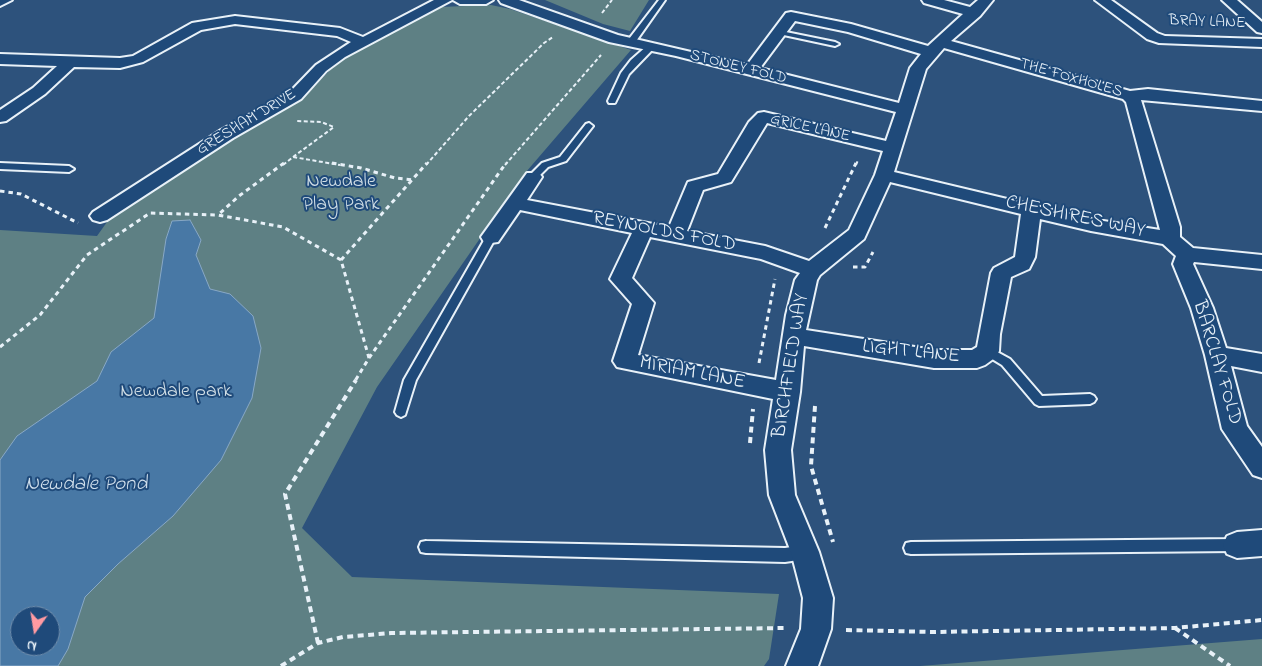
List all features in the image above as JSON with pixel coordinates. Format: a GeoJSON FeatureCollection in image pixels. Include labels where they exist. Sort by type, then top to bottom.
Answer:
{"type":"FeatureCollection","features":[{"type":"Feature","properties":{"kind":"street"},"geometry":{"type":"LineString","coordinates":[[0,2],[5,0]]}},
{"type":"Feature","properties":{"kind":"street","name":"GRESHAM DRIVE"},"geometry":{"type":"LineString","coordinates":[[100,216],[227,134],[267,114],[295,96],[321,68],[340,54],[445,0]]}},
{"type":"Feature","properties":{"kind":"street"},"geometry":{"type":"LineString","coordinates":[[460,0],[486,0]]}},
{"type":"Feature","properties":{"kind":"street","name":"STONEY FOLD"},"geometry":{"type":"LineString","coordinates":[[506,0],[614,39],[906,110]]}},
{"type":"Feature","properties":{"kind":"street"},"geometry":{"type":"LineString","coordinates":[[929,0],[975,13]]}},
{"type":"Feature","properties":{"kind":"street","name":"BIRCHFIELD WAY"},"geometry":{"type":"LineString","coordinates":[[802,666],[816,629],[818,598],[805,552],[782,494],[778,450],[788,392],[797,315],[806,280],[812,270],[857,234],[884,176],[918,68],[986,0]]}},
{"type":"Feature","properties":{"kind":"street","name":"BRAY LANE"},"geometry":{"type":"LineString","coordinates":[[1102,0],[1152,36],[1164,40],[1262,43]]}},
{"type":"Feature","properties":{"kind":"street"},"geometry":{"type":"LineString","coordinates":[[1229,0],[1262,29]]}},
{"type":"Feature","properties":{"kind":"street","name":"THE FOXHOLES"},"geometry":{"type":"LineString","coordinates":[[780,32],[791,16],[937,47],[1128,96],[1148,94],[1262,106]]}},
{"type":"Feature","properties":{"kind":"street"},"geometry":{"type":"LineString","coordinates":[[0,59],[100,64],[138,59],[197,26],[235,20],[340,32],[363,42]]}},
{"type":"Feature","properties":{"kind":"street"},"geometry":{"type":"LineString","coordinates":[[750,72],[780,32]]}},
{"type":"Feature","properties":{"kind":"street"},"geometry":{"type":"LineString","coordinates":[[0,117],[40,91],[70,62]]}},
{"type":"Feature","properties":{"kind":"street","name":"BARCLAY FOLD"},"geometry":{"type":"LineString","coordinates":[[1128,96],[1134,101],[1170,227],[1183,264],[1202,308],[1217,355],[1235,429],[1262,467]]}},
{"type":"Feature","properties":{"kind":"street","name":"GRICE LANE"},"geometry":{"type":"LineString","coordinates":[[676,235],[696,186],[725,178],[757,122],[764,117],[892,148]]}},
{"type":"Feature","properties":{"kind":"street","name":"CHESHIRES WAY"},"geometry":{"type":"LineString","coordinates":[[884,176],[1031,209],[1178,247],[1262,262]]}},
{"type":"Feature","properties":{"kind":"street"},"geometry":{"type":"LineString","coordinates":[[491,236],[532,177]]}},
{"type":"Feature","properties":{"kind":"street","name":"REYNOLDS FOLD"},"geometry":{"type":"LineString","coordinates":[[514,203],[764,253],[812,270]]}},
{"type":"Feature","properties":{"kind":"street","name":"LIGHT LANE"},"geometry":{"type":"LineString","coordinates":[[795,336],[934,359],[977,359],[988,351],[989,334],[1001,273],[1022,264],[1025,257],[1031,209]]}},
{"type":"Feature","properties":{"kind":"street","name":"MIRIAM LANE"},"geometry":{"type":"LineString","coordinates":[[644,229],[621,279],[643,303],[625,361],[788,392]]}},
{"type":"Feature","properties":{"kind":"street"},"geometry":{"type":"LineString","coordinates":[[1217,355],[1262,363]]}},
{"type":"Feature","properties":{"kind":"lane"},"geometry":{"type":"LineString","coordinates":[[614,39],[631,42],[662,0]]}},
{"type":"Feature","properties":{"kind":"lane"},"geometry":{"type":"LineString","coordinates":[[780,32],[835,44]]}},
{"type":"Feature","properties":{"kind":"lane"},"geometry":{"type":"LineString","coordinates":[[612,100],[634,62],[651,47]]}},
{"type":"Feature","properties":{"kind":"lane"},"geometry":{"type":"LineString","coordinates":[[532,177],[545,165],[563,159],[589,126]]}},
{"type":"Feature","properties":{"kind":"lane"},"geometry":{"type":"LineString","coordinates":[[0,166],[69,169]]}},
{"type":"Feature","properties":{"kind":"lane"},"geometry":{"type":"LineString","coordinates":[[401,412],[410,380],[491,236]]}},
{"type":"Feature","properties":{"kind":"lane"},"geometry":{"type":"LineString","coordinates":[[988,351],[1006,362],[1039,401],[1090,398]]}},
{"type":"Feature","properties":{"kind":"lane"},"geometry":{"type":"LineString","coordinates":[[911,548],[1249,544]]}},
{"type":"Feature","properties":{"kind":"lane"},"geometry":{"type":"LineString","coordinates":[[426,547],[785,554],[805,552]]}},
{"type":"Feature","properties":{"kind":"path"},"geometry":{"type":"LineString","coordinates":[[341,260],[469,116],[544,43],[572,23]]}},
{"type":"Feature","properties":{"kind":"path"},"geometry":{"type":"LineString","coordinates":[[318,643],[285,494],[369,358],[508,161],[614,39]]}},
{"type":"Feature","properties":{"kind":"path"},"geometry":{"type":"LineString","coordinates":[[218,215],[239,196],[334,127],[321,122],[275,120],[267,114]]}},
{"type":"Feature","properties":{"kind":"path"},"geometry":{"type":"LineString","coordinates":[[293,158],[361,168],[395,178],[414,180]]}},
{"type":"Feature","properties":{"kind":"path"},"geometry":{"type":"LineString","coordinates":[[0,190],[21,194],[83,226]]}},
{"type":"Feature","properties":{"kind":"path"},"geometry":{"type":"LineString","coordinates":[[0,347],[40,315],[87,254],[150,213],[218,215],[283,227],[341,260],[369,358]]}},
{"type":"Feature","properties":{"kind":"path"},"geometry":{"type":"LineString","coordinates":[[100,235],[109,240]]}},
{"type":"Feature","properties":{"kind":"path"},"geometry":{"type":"LineString","coordinates":[[281,666],[318,643],[343,637],[391,633],[816,629],[934,632],[1175,628],[1262,620]]}},
{"type":"Feature","properties":{"kind":"path"},"geometry":{"type":"LineString","coordinates":[[1175,628],[1230,666]]}},
{"type":"Feature","properties":{"kind":"green space"},"geometry":{"type":"Polygon","coordinates":[[[545,0],[649,0],[630,31],[603,24],[545,0]]]}},
{"type":"Feature","properties":{"kind":"green space","name":"Newdale park"},"geometry":{"type":"Polygon","coordinates":[[[491,5],[510,9],[631,50],[526,172],[377,387],[302,528],[352,577],[779,594],[769,659],[764,666],[0,666],[0,230],[97,236],[112,215],[223,143],[303,98],[330,70],[348,56],[440,7],[491,5]]]}},
{"type":"Feature","properties":{"kind":"green space"},"geometry":{"type":"Polygon","coordinates":[[[1262,639],[1262,666],[920,666],[1262,639]]]}},
{"type":"Feature","properties":{"kind":"water","name":"Newdale Pond"},"geometry":{"type":"Polygon","coordinates":[[[190,220],[201,240],[196,255],[210,289],[230,294],[253,316],[261,348],[252,398],[221,460],[173,516],[118,564],[85,597],[68,649],[58,666],[0,666],[0,460],[17,436],[97,381],[111,352],[154,318],[166,239],[172,221],[190,220]]]}},
{"type":"Feature","properties":{"kind":"park label","name":"Newdale Play Park"},"geometry":{"type":"Point","coordinates":[341,194]}}]}
